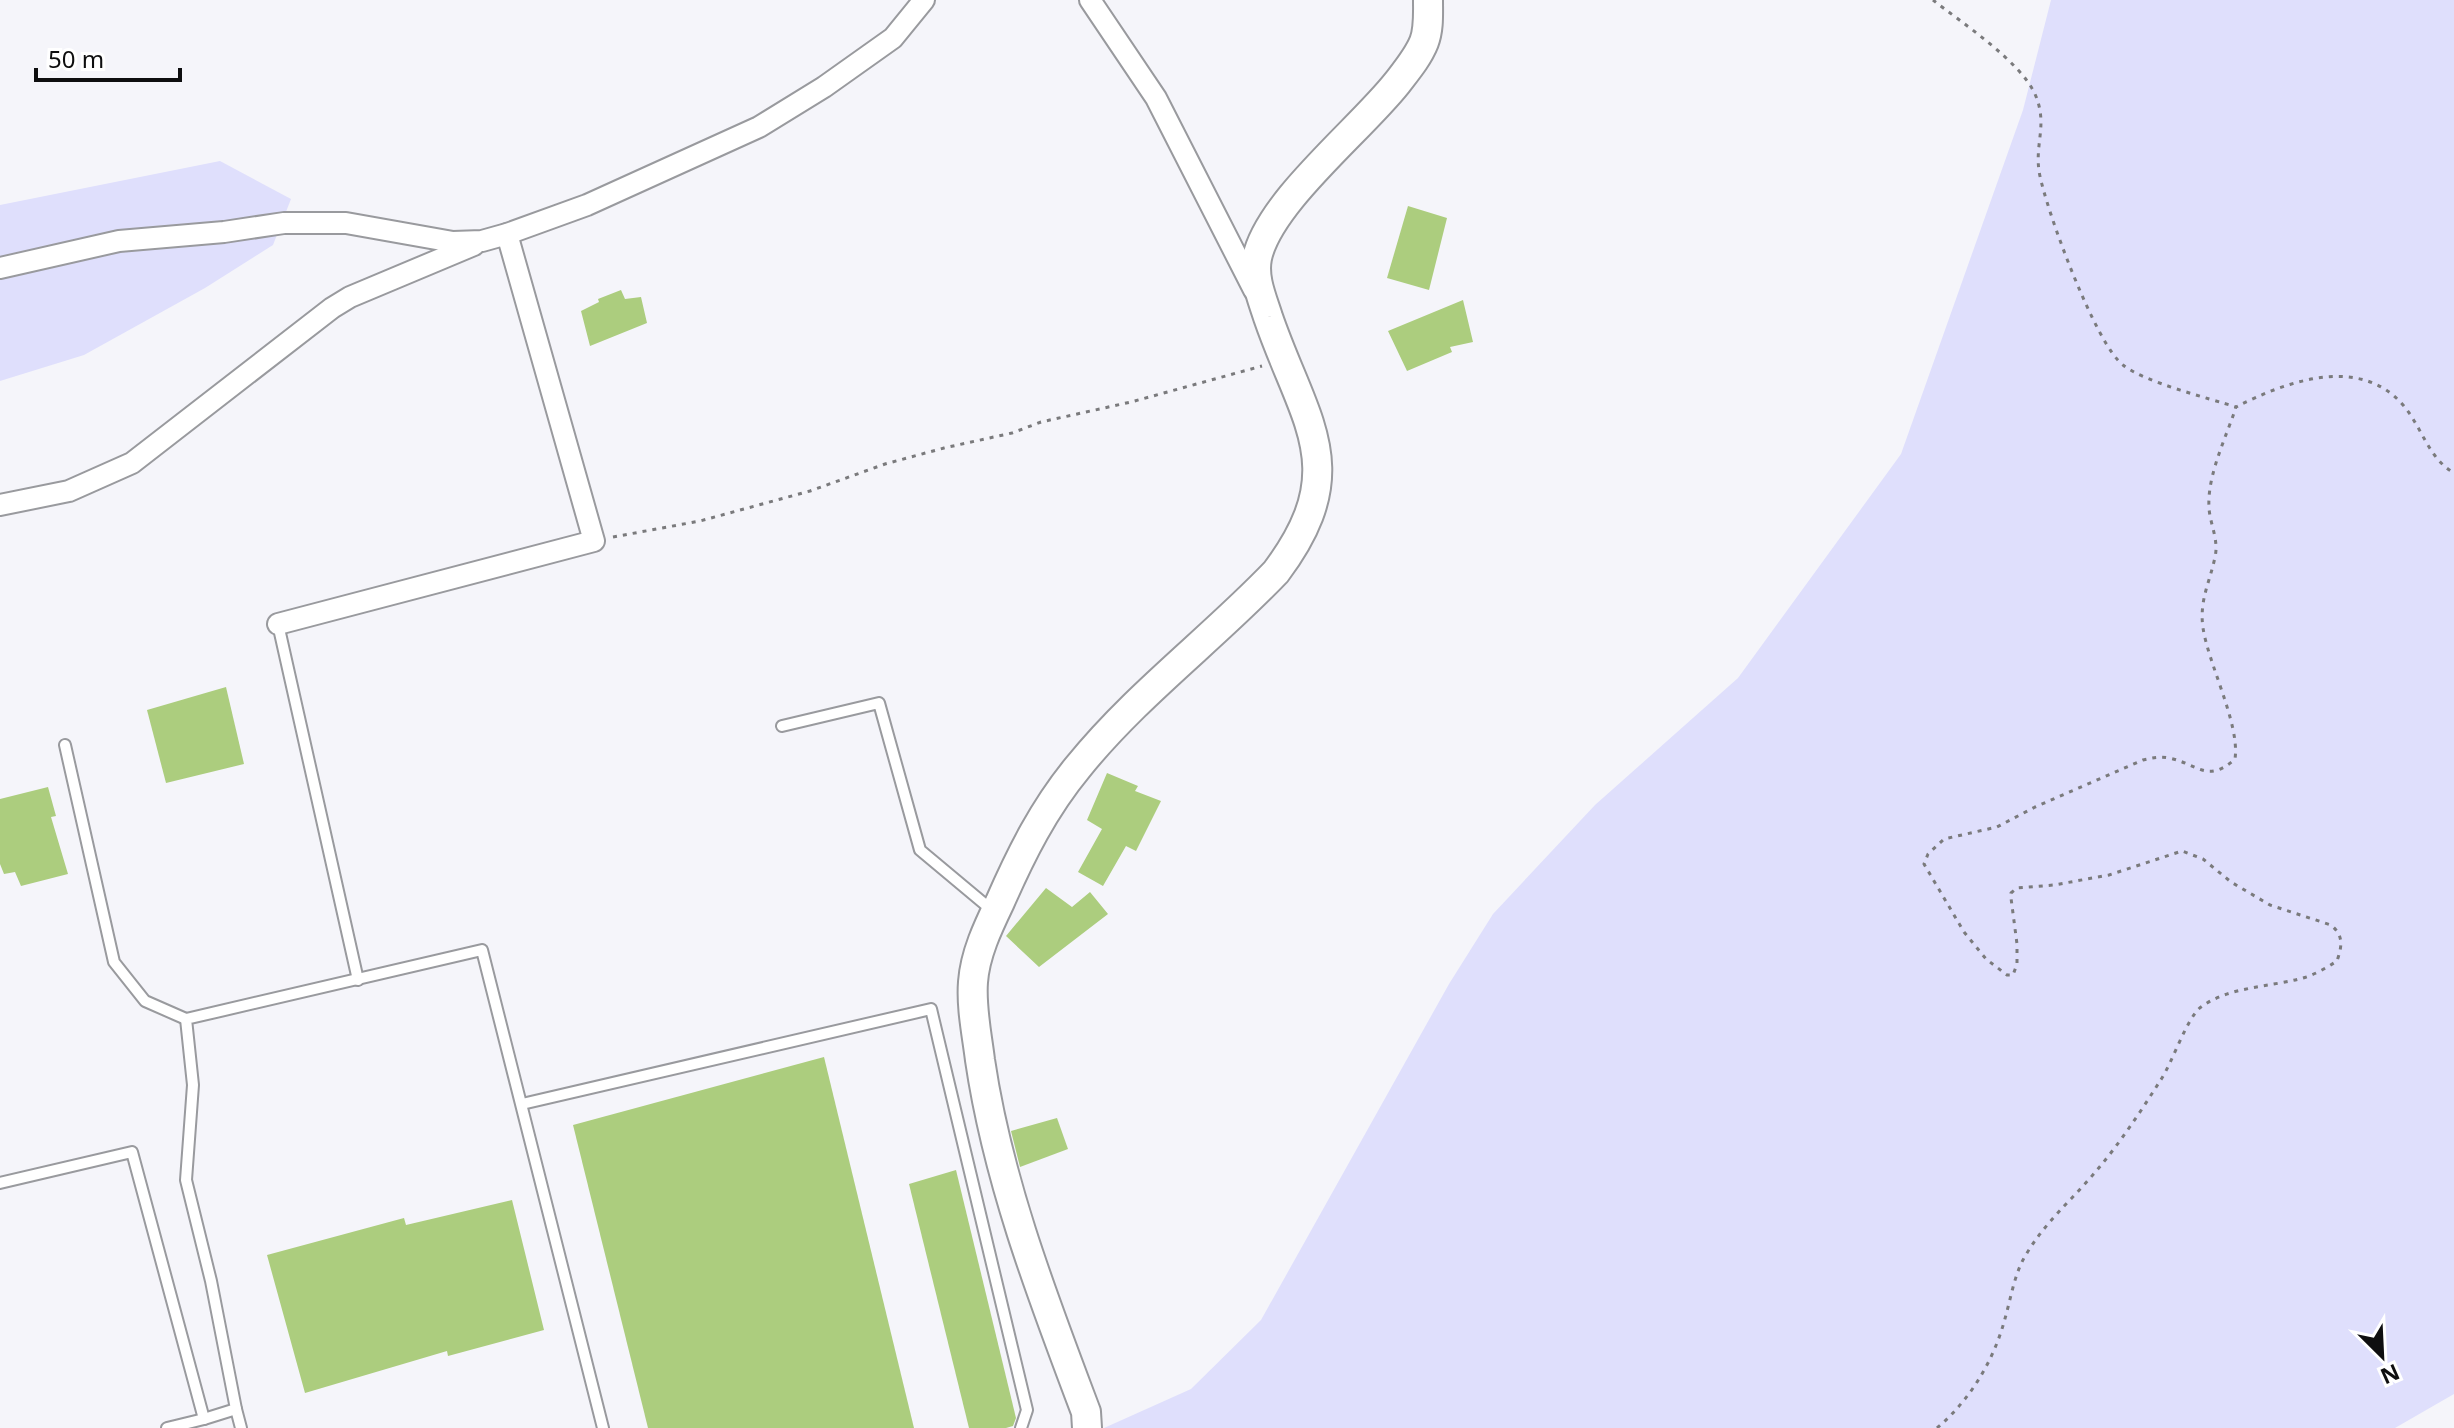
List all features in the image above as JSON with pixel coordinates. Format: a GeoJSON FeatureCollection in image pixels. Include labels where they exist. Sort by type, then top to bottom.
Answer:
{"type":"FeatureCollection","features":[{"type":"Feature","properties":{"kind":"street"},"geometry":{"type":"LineString","coordinates":[[0,505],[69,491],[132,463],[350,297],[482,241],[587,205],[759,127],[824,87],[893,38],[924,0]]}},
{"type":"Feature","properties":{"kind":"street"},"geometry":{"type":"LineString","coordinates":[[1090,0],[1156,98],[1270,323]]}},
{"type":"Feature","properties":{"kind":"street"},"geometry":{"type":"LineString","coordinates":[[1087,1428],[1086,1412],[1024,1242],[998,1154],[984,1087],[973,984],[976,961],[1036,825],[1079,765],[1117,722],[1276,572],[1308,520],[1318,488],[1318,462],[1312,429],[1258,286],[1257,257],[1269,230],[1298,189],[1390,92],[1417,57],[1428,30],[1428,0]]}},
{"type":"Feature","properties":{"kind":"street"},"geometry":{"type":"LineString","coordinates":[[0,268],[119,241],[224,232],[284,223],[346,223],[453,242],[482,241]]}},
{"type":"Feature","properties":{"kind":"street"},"geometry":{"type":"LineString","coordinates":[[278,624],[594,541],[507,234]]}},
{"type":"Feature","properties":{"kind":"lane"},"geometry":{"type":"LineString","coordinates":[[278,624],[358,980]]}},
{"type":"Feature","properties":{"kind":"lane"},"geometry":{"type":"LineString","coordinates":[[782,726],[879,703],[920,850],[995,913]]}},
{"type":"Feature","properties":{"kind":"lane"},"geometry":{"type":"LineString","coordinates":[[65,745],[114,962],[145,1001],[186,1019],[482,950],[603,1428]]}},
{"type":"Feature","properties":{"kind":"lane"},"geometry":{"type":"LineString","coordinates":[[522,1104],[931,1009],[1027,1410],[1021,1428]]}},
{"type":"Feature","properties":{"kind":"lane"},"geometry":{"type":"LineString","coordinates":[[186,1019],[193,1085],[186,1180],[211,1281],[241,1428]]}},
{"type":"Feature","properties":{"kind":"lane"},"geometry":{"type":"LineString","coordinates":[[0,1183],[132,1152],[204,1419]]}},
{"type":"Feature","properties":{"kind":"lane"},"geometry":{"type":"LineString","coordinates":[[167,1428],[236,1409]]}},
{"type":"Feature","properties":{"kind":"path"},"geometry":{"type":"LineString","coordinates":[[1933,0],[2014,65],[2034,92],[2043,120],[2039,171],[2053,224],[2111,353],[2133,371],[2236,407],[2292,383],[2337,375],[2369,383],[2387,391],[2403,405],[2433,454],[2443,467],[2454,473]]}},
{"type":"Feature","properties":{"kind":"path"},"geometry":{"type":"LineString","coordinates":[[594,541],[713,517],[810,491],[914,456],[1285,360]]}},
{"type":"Feature","properties":{"kind":"path"},"geometry":{"type":"LineString","coordinates":[[1937,1428],[1957,1411],[1983,1371],[1999,1338],[2025,1256],[2049,1221],[2098,1170],[2154,1091],[2199,1007],[2231,993],[2303,978],[2337,961],[2341,950],[2339,931],[2331,925],[2270,905],[2231,882],[2203,859],[2182,851],[2109,875],[2017,888],[2011,893],[2011,898],[2017,964],[2013,975],[2007,975],[1986,959],[1964,932],[1924,864],[1928,854],[1944,839],[1997,827],[2143,760],[2158,756],[2171,758],[2206,772],[2215,772],[2235,759],[2236,738],[2203,627],[2203,593],[2216,555],[2209,508],[2211,490],[2236,407]]}},
{"type":"Feature","properties":{"kind":"shaded area"},"geometry":{"type":"Polygon","coordinates":[[[2051,0],[2454,0],[2454,1394],[2395,1428],[1104,1428],[1191,1389],[1261,1320],[1449,984],[1493,914],[1595,805],[1738,678],[1901,454],[2023,110],[2051,0]]]}},
{"type":"Feature","properties":{"kind":"shaded area"},"geometry":{"type":"Polygon","coordinates":[[[220,161],[291,199],[273,245],[205,288],[84,355],[0,381],[0,205],[220,161]]]}},
{"type":"Feature","properties":{"kind":"building"},"geometry":{"type":"Polygon","coordinates":[[[1408,206],[1447,218],[1429,290],[1387,278],[1408,206]]]}},
{"type":"Feature","properties":{"kind":"building"},"geometry":{"type":"Polygon","coordinates":[[[621,290],[625,299],[641,297],[647,323],[590,346],[581,311],[599,302],[598,299],[621,290]]]}},
{"type":"Feature","properties":{"kind":"building"},"geometry":{"type":"Polygon","coordinates":[[[1463,300],[1473,342],[1450,347],[1452,352],[1407,371],[1388,331],[1463,300]]]}},
{"type":"Feature","properties":{"kind":"building"},"geometry":{"type":"Polygon","coordinates":[[[226,687],[244,764],[166,783],[147,710],[226,687]]]}},
{"type":"Feature","properties":{"kind":"building"},"geometry":{"type":"Polygon","coordinates":[[[1107,773],[1138,786],[1135,791],[1161,801],[1136,851],[1126,846],[1103,886],[1078,872],[1102,829],[1087,820],[1107,773]]]}},
{"type":"Feature","properties":{"kind":"building"},"geometry":{"type":"Polygon","coordinates":[[[48,787],[56,816],[51,817],[68,874],[21,886],[15,872],[4,874],[0,864],[0,799],[48,787]]]}},
{"type":"Feature","properties":{"kind":"building"},"geometry":{"type":"Polygon","coordinates":[[[1046,888],[1072,907],[1090,892],[1108,914],[1039,967],[1006,936],[1046,888]]]}},
{"type":"Feature","properties":{"kind":"building"},"geometry":{"type":"Polygon","coordinates":[[[824,1057],[914,1428],[648,1428],[573,1125],[824,1057]]]}},
{"type":"Feature","properties":{"kind":"building"},"geometry":{"type":"Polygon","coordinates":[[[1057,1118],[1068,1149],[1020,1167],[1011,1131],[1057,1118]]]}},
{"type":"Feature","properties":{"kind":"building"},"geometry":{"type":"Polygon","coordinates":[[[956,1170],[1016,1418],[1013,1426],[1006,1428],[969,1428],[909,1184],[956,1170]]]}},
{"type":"Feature","properties":{"kind":"building"},"geometry":{"type":"Polygon","coordinates":[[[512,1200],[544,1330],[448,1356],[447,1351],[305,1393],[267,1255],[404,1218],[406,1225],[512,1200]]]}}]}
